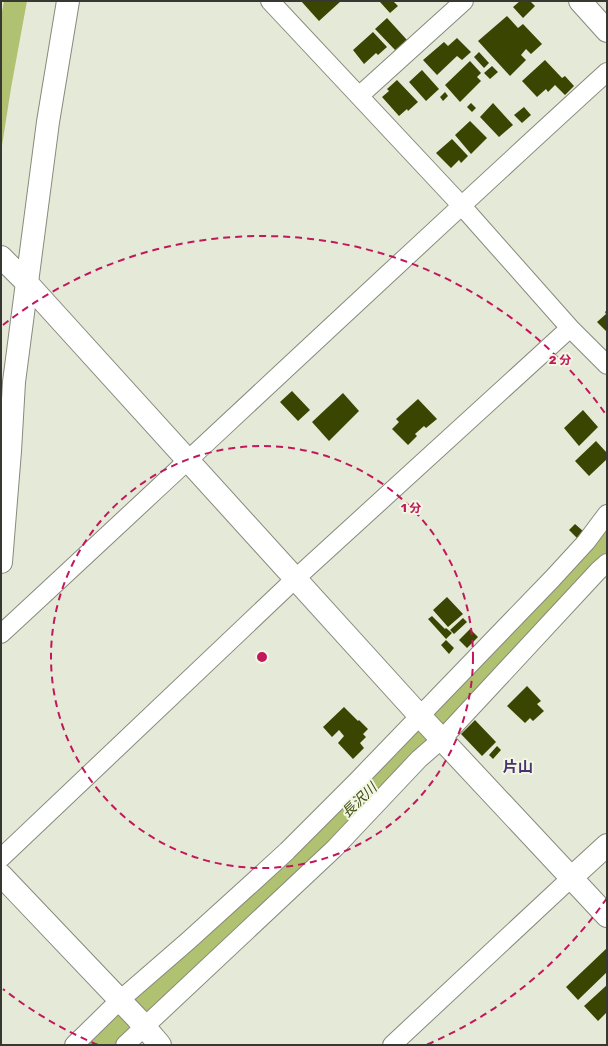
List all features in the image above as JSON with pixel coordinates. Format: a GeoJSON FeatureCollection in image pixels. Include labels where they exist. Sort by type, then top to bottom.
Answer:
{"type":"FeatureCollection","features":[{"type":"Feature","properties":{"kind":"street"},"geometry":{"type":"LineString","coordinates":[[1,562],[14,382],[48,122],[68,1]]}},
{"type":"Feature","properties":{"kind":"street"},"geometry":{"type":"LineString","coordinates":[[270,1],[461,205],[570,328],[607,365]]}},
{"type":"Feature","properties":{"kind":"street"},"geometry":{"type":"LineString","coordinates":[[359,96],[464,1]]}},
{"type":"Feature","properties":{"kind":"street"},"geometry":{"type":"LineString","coordinates":[[580,1],[607,31]]}},
{"type":"Feature","properties":{"kind":"street"},"geometry":{"type":"LineString","coordinates":[[1,634],[461,205],[607,72]]}},
{"type":"Feature","properties":{"kind":"street"},"geometry":{"type":"LineString","coordinates":[[1,257],[27,283],[421,717],[607,916]]}},
{"type":"Feature","properties":{"kind":"street"},"geometry":{"type":"LineString","coordinates":[[1,858],[295,578],[570,328]]}},
{"type":"Feature","properties":{"kind":"street"},"geometry":{"type":"LineString","coordinates":[[125,1045],[131,1012],[188,942],[282,855],[421,717],[586,542],[607,514]]}},
{"type":"Feature","properties":{"kind":"street"},"geometry":{"type":"LineString","coordinates":[[74,1045],[131,1012],[335,848],[604,565]]}},
{"type":"Feature","properties":{"kind":"street"},"geometry":{"type":"LineString","coordinates":[[392,1045],[607,845]]}},
{"type":"Feature","properties":{"kind":"street"},"geometry":{"type":"LineString","coordinates":[[1,875],[131,1012],[160,1045]]}},
{"type":"Feature","properties":{"kind":"shaded area"},"geometry":{"type":"Polygon","coordinates":[[[4,1],[27,1],[1,152],[1,17],[4,1]]]}},
{"type":"Feature","properties":{"kind":"building"},"geometry":{"type":"Polygon","coordinates":[[[301,1],[341,1],[319,21],[301,1]]]}},
{"type":"Feature","properties":{"kind":"building"},"geometry":{"type":"Polygon","coordinates":[[[393,1],[398,6],[390,13],[380,2],[393,1]]]}},
{"type":"Feature","properties":{"kind":"building"},"geometry":{"type":"Polygon","coordinates":[[[520,1],[530,1],[535,6],[523,18],[513,7],[520,1]]]}},
{"type":"Feature","properties":{"kind":"building"},"geometry":{"type":"Polygon","coordinates":[[[507,16],[518,28],[523,24],[542,44],[531,54],[526,49],[521,55],[526,60],[510,76],[478,41],[507,16]]]}},
{"type":"Feature","properties":{"kind":"building"},"geometry":{"type":"Polygon","coordinates":[[[387,18],[407,40],[396,51],[375,29],[387,18]]]}},
{"type":"Feature","properties":{"kind":"building"},"geometry":{"type":"Polygon","coordinates":[[[373,32],[387,47],[378,55],[376,53],[364,64],[353,50],[373,32]]]}},
{"type":"Feature","properties":{"kind":"building"},"geometry":{"type":"Polygon","coordinates":[[[457,38],[471,52],[462,60],[457,56],[437,75],[423,60],[444,42],[448,46],[457,38]]]}},
{"type":"Feature","properties":{"kind":"building"},"geometry":{"type":"Polygon","coordinates":[[[479,52],[489,63],[484,68],[474,57],[479,52]]]}},
{"type":"Feature","properties":{"kind":"building"},"geometry":{"type":"Polygon","coordinates":[[[545,60],[562,78],[565,76],[574,86],[565,95],[555,85],[548,92],[546,89],[537,97],[522,81],[545,60]]]}},
{"type":"Feature","properties":{"kind":"building"},"geometry":{"type":"Polygon","coordinates":[[[470,61],[481,73],[477,77],[481,81],[460,102],[445,85],[470,61]]]}},
{"type":"Feature","properties":{"kind":"building"},"geometry":{"type":"Polygon","coordinates":[[[492,66],[498,72],[490,79],[484,73],[492,66]]]}},
{"type":"Feature","properties":{"kind":"building"},"geometry":{"type":"Polygon","coordinates":[[[422,70],[439,89],[426,101],[409,82],[422,70]]]}},
{"type":"Feature","properties":{"kind":"building"},"geometry":{"type":"Polygon","coordinates":[[[397,80],[418,102],[408,111],[407,109],[399,116],[382,97],[389,91],[387,89],[397,80]]]}},
{"type":"Feature","properties":{"kind":"building"},"geometry":{"type":"Polygon","coordinates":[[[445,92],[448,96],[443,101],[440,97],[445,92]]]}},
{"type":"Feature","properties":{"kind":"building"},"geometry":{"type":"Polygon","coordinates":[[[471,103],[476,108],[472,112],[467,107],[471,103]]]}},
{"type":"Feature","properties":{"kind":"building"},"geometry":{"type":"Polygon","coordinates":[[[493,103],[513,125],[499,137],[480,117],[493,103]]]}},
{"type":"Feature","properties":{"kind":"building"},"geometry":{"type":"Polygon","coordinates":[[[524,107],[531,115],[522,123],[514,115],[524,107]]]}},
{"type":"Feature","properties":{"kind":"building"},"geometry":{"type":"Polygon","coordinates":[[[470,121],[487,138],[471,154],[455,135],[470,121]]]}},
{"type":"Feature","properties":{"kind":"building"},"geometry":{"type":"Polygon","coordinates":[[[452,139],[468,156],[461,163],[459,160],[451,168],[436,153],[452,139]]]}},
{"type":"Feature","properties":{"kind":"building"},"geometry":{"type":"Polygon","coordinates":[[[607,310],[607,332],[597,322],[606,314],[605,312],[607,310]]]}},
{"type":"Feature","properties":{"kind":"building"},"geometry":{"type":"Polygon","coordinates":[[[292,391],[310,410],[298,421],[280,402],[292,391]]]}},
{"type":"Feature","properties":{"kind":"building"},"geometry":{"type":"Polygon","coordinates":[[[343,393],[359,411],[329,441],[312,422],[343,393]]]}},
{"type":"Feature","properties":{"kind":"building"},"geometry":{"type":"Polygon","coordinates":[[[418,399],[437,419],[426,428],[424,426],[415,434],[417,436],[408,445],[392,429],[399,422],[396,419],[418,399]]]}},
{"type":"Feature","properties":{"kind":"building"},"geometry":{"type":"Polygon","coordinates":[[[583,410],[598,427],[579,446],[564,428],[583,410]]]}},
{"type":"Feature","properties":{"kind":"building"},"geometry":{"type":"Polygon","coordinates":[[[596,441],[607,453],[607,459],[589,476],[575,461],[596,441]]]}},
{"type":"Feature","properties":{"kind":"building"},"geometry":{"type":"Polygon","coordinates":[[[575,524],[583,531],[577,538],[569,530],[575,524]]]}},
{"type":"Feature","properties":{"kind":"building"},"geometry":{"type":"Polygon","coordinates":[[[447,597],[463,614],[448,627],[433,610],[447,597]]]}},
{"type":"Feature","properties":{"kind":"building"},"geometry":{"type":"Polygon","coordinates":[[[432,616],[445,629],[446,628],[452,633],[446,639],[428,619],[432,616]]]}},
{"type":"Feature","properties":{"kind":"building"},"geometry":{"type":"Polygon","coordinates":[[[463,618],[467,622],[454,634],[450,630],[463,618]]]}},
{"type":"Feature","properties":{"kind":"building"},"geometry":{"type":"Polygon","coordinates":[[[470,629],[478,637],[467,648],[459,640],[470,629]]]}},
{"type":"Feature","properties":{"kind":"building"},"geometry":{"type":"Polygon","coordinates":[[[446,640],[454,648],[449,654],[441,645],[446,640]]]}},
{"type":"Feature","properties":{"kind":"building"},"geometry":{"type":"Polygon","coordinates":[[[527,686],[541,701],[537,704],[544,711],[533,721],[530,718],[525,723],[507,706],[527,686]]]}},
{"type":"Feature","properties":{"kind":"building"},"geometry":{"type":"Polygon","coordinates":[[[344,707],[368,729],[363,734],[366,737],[360,743],[364,748],[353,759],[338,743],[344,736],[339,730],[332,737],[323,727],[344,707]]]}},
{"type":"Feature","properties":{"kind":"building"},"geometry":{"type":"Polygon","coordinates":[[[475,720],[496,742],[482,756],[461,734],[475,720]]]}},
{"type":"Feature","properties":{"kind":"building"},"geometry":{"type":"Polygon","coordinates":[[[497,746],[501,750],[493,759],[489,755],[497,746]]]}},
{"type":"Feature","properties":{"kind":"building"},"geometry":{"type":"Polygon","coordinates":[[[607,948],[607,972],[578,1000],[566,987],[607,948]]]}},
{"type":"Feature","properties":{"kind":"building"},"geometry":{"type":"Polygon","coordinates":[[[607,985],[607,1012],[598,1021],[584,1006],[607,985]]]}},
{"type":"Feature","properties":{"kind":"waterway","name":"長沢川"},"geometry":{"type":"LineString","coordinates":[[98,1045],[312,846],[422,739],[571,583],[607,542]]}},
{"type":"Feature","properties":{"kind":"district","name":"片山"},"geometry":{"type":"Point","coordinates":[518,767]}}]}
